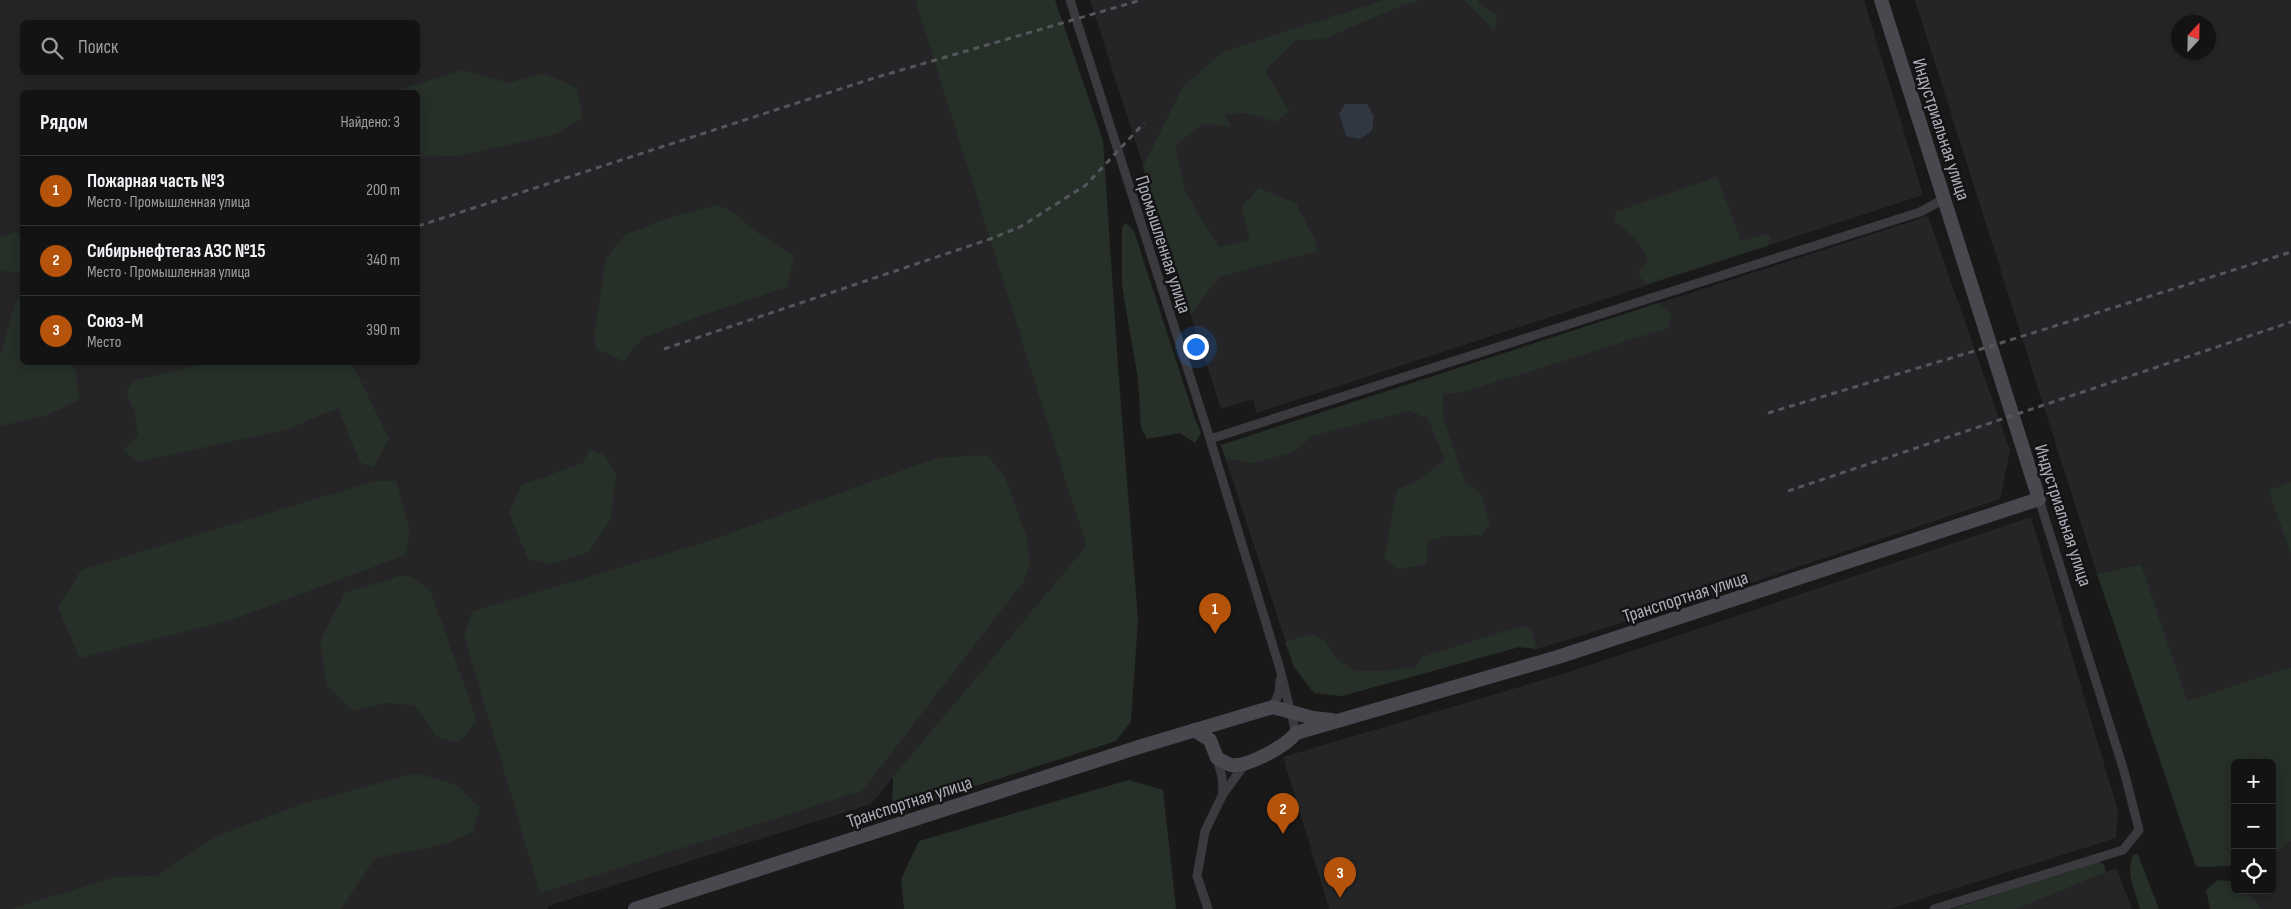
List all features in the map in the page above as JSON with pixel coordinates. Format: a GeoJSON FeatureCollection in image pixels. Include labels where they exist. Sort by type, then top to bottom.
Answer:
{"type":"FeatureCollection","features":[{"type":"Feature","properties":{"kind":"street","name":"Промышленная улица"},"geometry":{"type":"LineString","coordinates":[[1070,0],[1210,439],[1280,669],[1296,733]]}},
{"type":"Feature","properties":{"kind":"street","name":"Индустриальная улица"},"geometry":{"type":"LineString","coordinates":[[1881,0],[2102,698],[2139,830],[2122,850],[1934,909]]}},
{"type":"Feature","properties":{"kind":"street"},"geometry":{"type":"LineString","coordinates":[[1210,439],[1920,212],[1944,199]]}},
{"type":"Feature","properties":{"kind":"street","name":"Транспортная улица"},"geometry":{"type":"LineString","coordinates":[[1296,733],[1558,657],[2039,499]]}},
{"type":"Feature","properties":{"kind":"street"},"geometry":{"type":"LineString","coordinates":[[1280,669],[1279,693],[1273,707],[1312,718],[1340,721]]}},
{"type":"Feature","properties":{"kind":"street","name":"Транспортная улица"},"geometry":{"type":"LineString","coordinates":[[635,909],[1194,730],[1273,707]]}},
{"type":"Feature","properties":{"kind":"street"},"geometry":{"type":"LineString","coordinates":[[1210,740],[1218,723]]}},
{"type":"Feature","properties":{"kind":"street"},"geometry":{"type":"LineString","coordinates":[[1194,730],[1210,740],[1222,777],[1222,794]]}},
{"type":"Feature","properties":{"kind":"street"},"geometry":{"type":"LineString","coordinates":[[1216,758],[1229,765],[1245,764],[1289,742],[1296,733]]}},
{"type":"Feature","properties":{"kind":"street"},"geometry":{"type":"LineString","coordinates":[[1208,909],[1197,876],[1205,831],[1222,794],[1245,764]]}},
{"type":"Feature","properties":{"kind":"shaded area"},"geometry":{"type":"Polygon","coordinates":[[[0,0],[915,0],[1086,546],[871,804],[548,906],[548,909],[0,909],[0,0]]]}},
{"type":"Feature","properties":{"kind":"shaded area"},"geometry":{"type":"Polygon","coordinates":[[[915,0],[1055,0],[1103,140],[1138,620],[1131,722],[1116,741],[911,807],[892,803],[893,777],[1086,546],[915,0]]]}},
{"type":"Feature","properties":{"kind":"shaded area"},"geometry":{"type":"Polygon","coordinates":[[[1090,0],[1864,0],[1923,195],[1256,413],[1253,399],[1221,409],[1090,0]]]}},
{"type":"Feature","properties":{"kind":"shaded area"},"geometry":{"type":"Polygon","coordinates":[[[1384,0],[1420,0],[1401,6],[1324,39],[1296,40],[1265,71],[1289,111],[1276,122],[1247,113],[1226,115],[1231,127],[1204,124],[1175,145],[1185,192],[1219,247],[1250,240],[1241,207],[1259,188],[1296,203],[1314,238],[1318,251],[1219,277],[1191,314],[1143,167],[1183,87],[1222,52],[1384,0]]]}},
{"type":"Feature","properties":{"kind":"shaded area"},"geometry":{"type":"Polygon","coordinates":[[[1464,0],[1479,0],[1478,3],[1497,16],[1495,31],[1464,0]]]}},
{"type":"Feature","properties":{"kind":"shaded area"},"geometry":{"type":"Polygon","coordinates":[[[1915,0],[2291,0],[2291,482],[2268,490],[2291,555],[2291,667],[2187,702],[2141,564],[2097,574],[1915,0]]]}},
{"type":"Feature","properties":{"kind":"shaded area"},"geometry":{"type":"Polygon","coordinates":[[[463,70],[509,83],[544,73],[577,88],[583,117],[556,134],[459,156],[420,157],[420,90],[397,90],[463,70]]]}},
{"type":"Feature","properties":{"kind":"shaded area"},"geometry":{"type":"Polygon","coordinates":[[[1345,104],[1367,104],[1374,116],[1372,131],[1360,139],[1346,136],[1339,114],[1345,104]]]}},
{"type":"Feature","properties":{"kind":"shaded area"},"geometry":{"type":"Polygon","coordinates":[[[1717,177],[1741,241],[1767,234],[1771,238],[1767,246],[1646,284],[1638,274],[1647,261],[1645,255],[1635,238],[1614,221],[1615,212],[1717,177]]]}},
{"type":"Feature","properties":{"kind":"shaded area"},"geometry":{"type":"Polygon","coordinates":[[[717,205],[733,212],[759,234],[794,255],[788,287],[703,315],[643,338],[623,361],[597,349],[594,334],[606,258],[626,234],[675,216],[717,205]]]}},
{"type":"Feature","properties":{"kind":"shaded area"},"geometry":{"type":"Polygon","coordinates":[[[1928,216],[2010,450],[2000,499],[1745,585],[1537,649],[1519,647],[1342,696],[1314,693],[1294,667],[1221,445],[1928,216]]]}},
{"type":"Feature","properties":{"kind":"shaded area"},"geometry":{"type":"Polygon","coordinates":[[[1126,223],[1134,231],[1201,433],[1195,443],[1180,433],[1147,439],[1141,428],[1138,379],[1122,286],[1122,227],[1126,223]]]}},
{"type":"Feature","properties":{"kind":"shaded area"},"geometry":{"type":"Polygon","coordinates":[[[15,232],[20,235],[20,274],[0,270],[0,237],[15,232]]]}},
{"type":"Feature","properties":{"kind":"shaded area"},"geometry":{"type":"Polygon","coordinates":[[[20,296],[20,365],[72,365],[76,373],[79,400],[48,415],[0,426],[0,357],[15,303],[20,296]]]}},
{"type":"Feature","properties":{"kind":"shaded area"},"geometry":{"type":"Polygon","coordinates":[[[1658,303],[1672,315],[1668,328],[1464,392],[1443,395],[1443,417],[1466,484],[1480,492],[1490,525],[1481,535],[1445,536],[1427,542],[1427,564],[1397,569],[1384,558],[1397,490],[1418,480],[1445,460],[1428,419],[1410,411],[1312,436],[1294,452],[1254,463],[1226,459],[1221,445],[1658,303]]]}},
{"type":"Feature","properties":{"kind":"shaded area"},"geometry":{"type":"Polygon","coordinates":[[[196,365],[353,365],[389,439],[373,468],[360,462],[338,408],[285,430],[137,462],[123,450],[138,436],[135,413],[126,392],[133,381],[196,365]]]}},
{"type":"Feature","properties":{"kind":"shaded area"},"geometry":{"type":"Polygon","coordinates":[[[589,449],[604,455],[616,473],[611,519],[589,552],[551,564],[528,559],[509,513],[521,485],[583,463],[589,449]]]}},
{"type":"Feature","properties":{"kind":"shaded area"},"geometry":{"type":"Polygon","coordinates":[[[988,455],[1005,478],[1027,538],[1030,565],[1024,581],[862,791],[540,893],[464,635],[473,611],[706,542],[936,458],[988,455]]]}},
{"type":"Feature","properties":{"kind":"shaded area"},"geometry":{"type":"Polygon","coordinates":[[[375,481],[396,481],[410,531],[405,555],[231,620],[80,658],[58,608],[81,570],[375,481]]]}},
{"type":"Feature","properties":{"kind":"shaded area"},"geometry":{"type":"Polygon","coordinates":[[[2291,482],[2291,555],[2268,490],[2291,482]]]}},
{"type":"Feature","properties":{"kind":"shaded area"},"geometry":{"type":"Polygon","coordinates":[[[2031,517],[2118,811],[2116,838],[1890,909],[1329,909],[1283,757],[1563,674],[2031,517]]]}},
{"type":"Feature","properties":{"kind":"shaded area"},"geometry":{"type":"Polygon","coordinates":[[[2141,564],[2187,701],[2291,667],[2291,841],[2276,853],[2276,759],[2231,759],[2231,866],[2196,867],[2097,574],[2141,564]]]}},
{"type":"Feature","properties":{"kind":"shaded area"},"geometry":{"type":"Polygon","coordinates":[[[399,576],[412,577],[430,590],[477,721],[458,743],[437,737],[414,705],[385,703],[353,711],[327,686],[320,641],[345,593],[399,576]]]}},
{"type":"Feature","properties":{"kind":"shaded area"},"geometry":{"type":"Polygon","coordinates":[[[1521,626],[1531,628],[1537,649],[1519,647],[1342,696],[1314,693],[1294,667],[1285,642],[1311,634],[1324,640],[1336,659],[1356,671],[1394,670],[1415,667],[1422,657],[1521,626]]]}},
{"type":"Feature","properties":{"kind":"shaded area"},"geometry":{"type":"Polygon","coordinates":[[[416,773],[457,785],[480,807],[473,832],[446,844],[375,858],[341,909],[11,909],[115,877],[156,876],[219,835],[302,804],[416,773]]]}},
{"type":"Feature","properties":{"kind":"shaded area"},"geometry":{"type":"Polygon","coordinates":[[[1129,780],[1163,790],[1176,909],[904,909],[901,879],[919,841],[1129,780]]]}},
{"type":"Feature","properties":{"kind":"shaded area"},"geometry":{"type":"Polygon","coordinates":[[[2291,841],[2291,909],[2262,909],[2249,894],[2276,894],[2276,853],[2291,841]]]}},
{"type":"Feature","properties":{"kind":"shaded area"},"geometry":{"type":"Polygon","coordinates":[[[2134,854],[2138,855],[2159,909],[2140,909],[2130,874],[2131,860],[2134,854]]]}},
{"type":"Feature","properties":{"kind":"shaded area"},"geometry":{"type":"Polygon","coordinates":[[[2097,861],[2104,864],[2106,872],[2016,909],[1952,909],[2097,861]]]}},
{"type":"Feature","properties":{"kind":"shaded area"},"geometry":{"type":"Polygon","coordinates":[[[2116,868],[2132,909],[2005,909],[2116,868]]]}},
{"type":"Feature","properties":{"kind":"shaded area"},"geometry":{"type":"Polygon","coordinates":[[[2218,880],[2231,882],[2231,894],[2249,894],[2262,909],[2210,909],[2206,890],[2218,880]]]}},
{"type":"Feature","properties":{"kind":"railway"},"geometry":{"type":"LineString","coordinates":[[420,225],[874,78],[1141,0]]}},
{"type":"Feature","properties":{"kind":"railway"},"geometry":{"type":"LineString","coordinates":[[664,349],[990,239],[1020,227],[1086,185],[1144,123]]}},
{"type":"Feature","properties":{"kind":"railway"},"geometry":{"type":"LineString","coordinates":[[1768,413],[1991,346],[2291,252]]}},
{"type":"Feature","properties":{"kind":"railway"},"geometry":{"type":"LineString","coordinates":[[1788,491],[2291,322]]}},
{"type":"Feature","properties":{"kind":"place","name":"Пожарная часть №3"},"geometry":{"type":"Point","coordinates":[1215,634]}},
{"type":"Feature","properties":{"kind":"place","name":"Сибирьнефтегаз АЗС №15"},"geometry":{"type":"Point","coordinates":[1283,834]}},
{"type":"Feature","properties":{"kind":"place","name":"Союз-М"},"geometry":{"type":"Point","coordinates":[1340,898]}}]}
